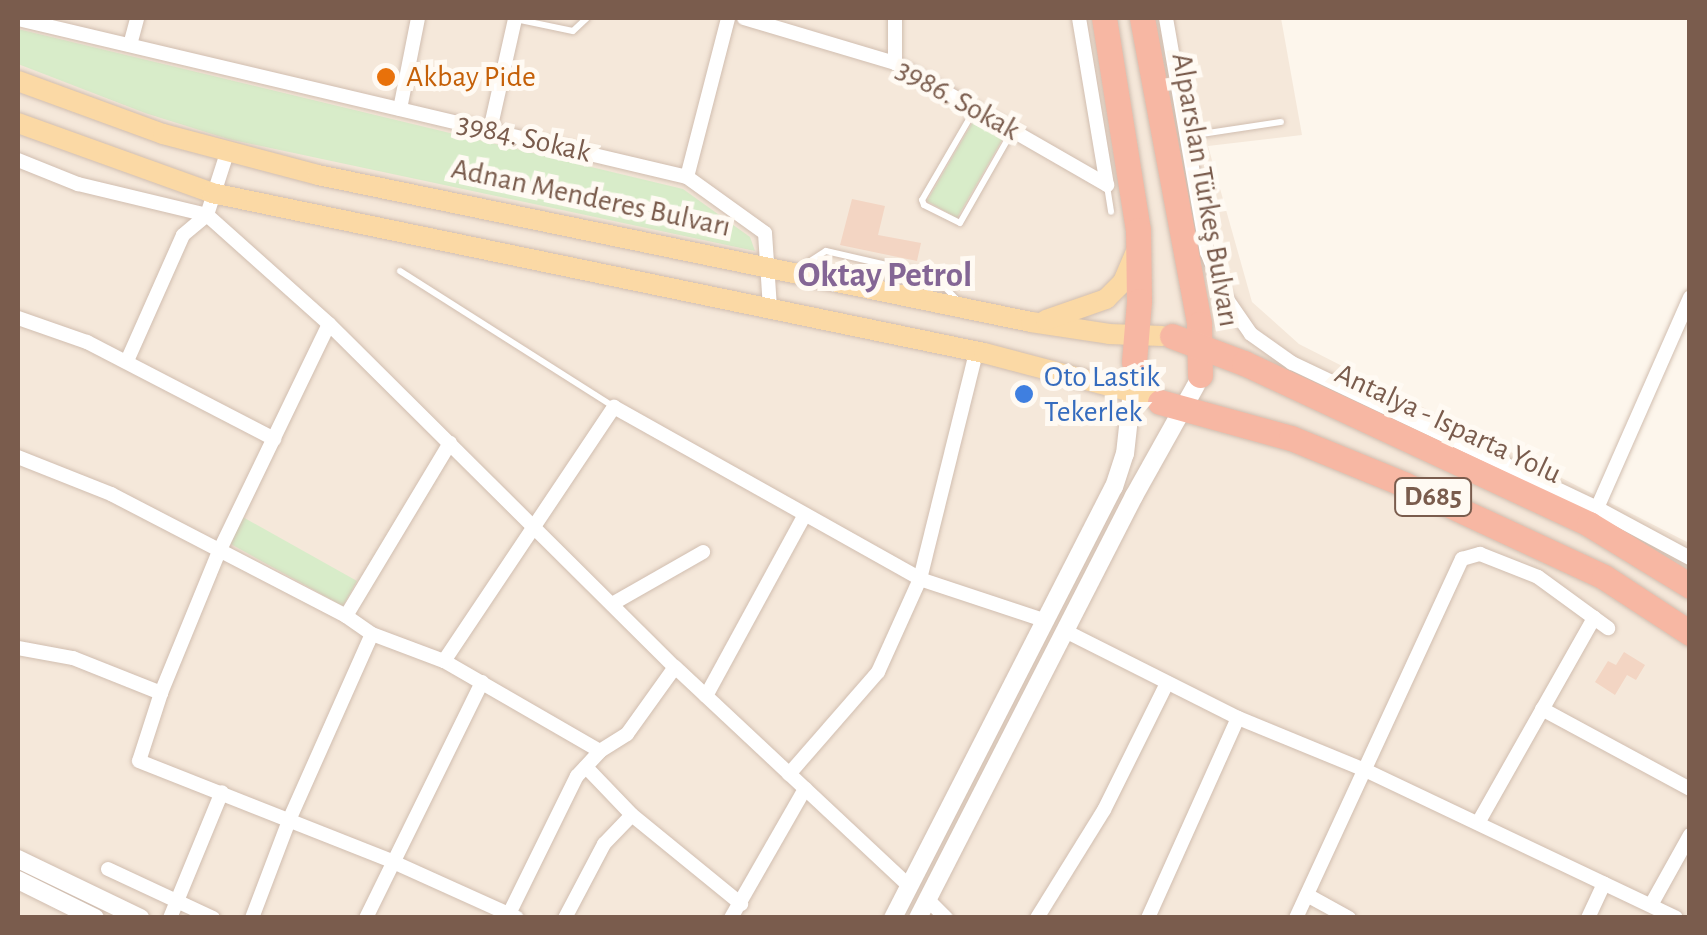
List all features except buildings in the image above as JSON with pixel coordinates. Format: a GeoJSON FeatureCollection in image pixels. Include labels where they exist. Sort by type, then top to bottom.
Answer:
{"type":"FeatureCollection","features":[{"type":"Feature","properties":{"kind":"highway"},"geometry":{"type":"LineString","coordinates":[[1104,18],[1160,373]]}},
{"type":"Feature","properties":{"kind":"highway","name":"Alparslan Türkeş Bulvarı"},"geometry":{"type":"LineString","coordinates":[[1142,18],[1174,138],[1200,344],[1160,373]]}},
{"type":"Feature","properties":{"kind":"highway","name":"Antalya - Isparta Yolu"},"geometry":{"type":"LineString","coordinates":[[1200,344],[1593,516],[1690,586]]}},
{"type":"Feature","properties":{"kind":"highway","name":"Adnan Menderes Bulvarı"},"geometry":{"type":"LineString","coordinates":[[1160,373],[1291,438],[1509,530],[1604,577],[1690,634]]}},
{"type":"Feature","properties":{"kind":"main road","name":"Adnan Menderes Bulvarı"},"geometry":{"type":"LineString","coordinates":[[18,81],[91,111],[227,153],[1036,322],[1160,373]]}},
{"type":"Feature","properties":{"kind":"main road","name":"Adnan Menderes Bulvarı"},"geometry":{"type":"LineString","coordinates":[[18,123],[214,194],[976,352],[1160,373]]}},
{"type":"Feature","properties":{"kind":"main road"},"geometry":{"type":"LineString","coordinates":[[1036,322],[1106,299],[1129,272],[1139,246]]}},
{"type":"Feature","properties":{"kind":"main road"},"geometry":{"type":"LineString","coordinates":[[894,918],[1121,470],[1160,373]]}},
{"type":"Feature","properties":{"kind":"main road"},"geometry":{"type":"LineString","coordinates":[[918,918],[1065,631],[1160,373]]}},
{"type":"Feature","properties":{"kind":"main road"},"geometry":{"type":"LineString","coordinates":[[18,859],[140,918]]}},
{"type":"Feature","properties":{"kind":"main road"},"geometry":{"type":"LineString","coordinates":[[18,880],[95,918]]}},
{"type":"Feature","properties":{"kind":"main road"},"geometry":{"type":"LineString","coordinates":[[909,886],[928,899]]}},
{"type":"Feature","properties":{"kind":"street"},"geometry":{"type":"LineString","coordinates":[[130,46],[137,18]]}},
{"type":"Feature","properties":{"kind":"street"},"geometry":{"type":"LineString","coordinates":[[400,109],[418,18]]}},
{"type":"Feature","properties":{"kind":"street"},"geometry":{"type":"LineString","coordinates":[[490,130],[515,18]]}},
{"type":"Feature","properties":{"kind":"street"},"geometry":{"type":"LineString","coordinates":[[686,176],[728,18]]}},
{"type":"Feature","properties":{"kind":"street","name":"3986. Sokak"},"geometry":{"type":"LineString","coordinates":[[744,18],[894,63],[1107,185]]}},
{"type":"Feature","properties":{"kind":"street"},"geometry":{"type":"LineString","coordinates":[[894,63],[895,18]]}},
{"type":"Feature","properties":{"kind":"street"},"geometry":{"type":"LineString","coordinates":[[1079,18],[1107,185]]}},
{"type":"Feature","properties":{"kind":"street"},"geometry":{"type":"LineString","coordinates":[[1166,18],[1174,138],[1224,295],[1251,334],[1292,363],[1593,516],[1690,558]]}},
{"type":"Feature","properties":{"kind":"street","name":"3984. Sokak"},"geometry":{"type":"LineString","coordinates":[[18,19],[686,176],[765,233],[770,308]]}},
{"type":"Feature","properties":{"kind":"street"},"geometry":{"type":"LineString","coordinates":[[127,361],[183,235],[207,215],[227,153]]}},
{"type":"Feature","properties":{"kind":"street"},"geometry":{"type":"LineString","coordinates":[[18,160],[78,184],[207,215],[328,324],[675,667],[909,886]]}},
{"type":"Feature","properties":{"kind":"street"},"geometry":{"type":"LineString","coordinates":[[1593,516],[1690,297]]}},
{"type":"Feature","properties":{"kind":"street"},"geometry":{"type":"LineString","coordinates":[[18,318],[88,342],[274,438]]}},
{"type":"Feature","properties":{"kind":"street"},"geometry":{"type":"LineString","coordinates":[[328,324],[220,549],[161,693],[140,760],[290,818],[511,916],[577,776],[600,751],[627,734],[675,667]]}},
{"type":"Feature","properties":{"kind":"street"},"geometry":{"type":"LineString","coordinates":[[789,774],[878,672],[920,578],[976,352]]}},
{"type":"Feature","properties":{"kind":"street"},"geometry":{"type":"LineString","coordinates":[[444,660],[614,407],[920,578],[1046,621]]}},
{"type":"Feature","properties":{"kind":"street"},"geometry":{"type":"LineString","coordinates":[[346,616],[450,444]]}},
{"type":"Feature","properties":{"kind":"street"},"geometry":{"type":"LineString","coordinates":[[18,457],[111,494],[346,616],[372,634],[444,660],[600,751]]}},
{"type":"Feature","properties":{"kind":"street"},"geometry":{"type":"LineString","coordinates":[[706,696],[804,516]]}},
{"type":"Feature","properties":{"kind":"street"},"geometry":{"type":"LineString","coordinates":[[612,604],[703,552]]}},
{"type":"Feature","properties":{"kind":"street"},"geometry":{"type":"LineString","coordinates":[[1296,918],[1462,559],[1480,554],[1538,577],[1608,628]]}},
{"type":"Feature","properties":{"kind":"street"},"geometry":{"type":"LineString","coordinates":[[1478,823],[1594,618]]}},
{"type":"Feature","properties":{"kind":"street"},"geometry":{"type":"LineString","coordinates":[[1065,631],[1238,718],[1365,770],[1676,918]]}},
{"type":"Feature","properties":{"kind":"street"},"geometry":{"type":"LineString","coordinates":[[252,918],[290,818],[372,634]]}},
{"type":"Feature","properties":{"kind":"street"},"geometry":{"type":"LineString","coordinates":[[18,648],[72,658],[161,693]]}},
{"type":"Feature","properties":{"kind":"street"},"geometry":{"type":"LineString","coordinates":[[366,918],[482,682]]}},
{"type":"Feature","properties":{"kind":"street"},"geometry":{"type":"LineString","coordinates":[[1037,918],[1104,810],[1167,683]]}},
{"type":"Feature","properties":{"kind":"street"},"geometry":{"type":"LineString","coordinates":[[1542,708],[1690,789]]}},
{"type":"Feature","properties":{"kind":"street"},"geometry":{"type":"LineString","coordinates":[[1148,918],[1238,718]]}},
{"type":"Feature","properties":{"kind":"street"},"geometry":{"type":"LineString","coordinates":[[586,767],[632,815],[741,904]]}},
{"type":"Feature","properties":{"kind":"street"},"geometry":{"type":"LineString","coordinates":[[731,918],[805,788]]}},
{"type":"Feature","properties":{"kind":"street"},"geometry":{"type":"LineString","coordinates":[[170,918],[222,792]]}},
{"type":"Feature","properties":{"kind":"street"},"geometry":{"type":"LineString","coordinates":[[565,918],[604,844],[632,815]]}},
{"type":"Feature","properties":{"kind":"street"},"geometry":{"type":"LineString","coordinates":[[1651,905],[1690,835]]}},
{"type":"Feature","properties":{"kind":"street"},"geometry":{"type":"LineString","coordinates":[[108,869],[213,918]]}},
{"type":"Feature","properties":{"kind":"street"},"geometry":{"type":"LineString","coordinates":[[1588,918],[1604,883]]}},
{"type":"Feature","properties":{"kind":"street"},"geometry":{"type":"LineString","coordinates":[[1307,895],[1349,918]]}},
{"type":"Feature","properties":{"kind":"street"},"geometry":{"type":"LineString","coordinates":[[928,899],[946,918]]}},
{"type":"Feature","properties":{"kind":"lane"},"geometry":{"type":"LineString","coordinates":[[515,18],[576,31],[588,18]]}},
{"type":"Feature","properties":{"kind":"lane"},"geometry":{"type":"LineString","coordinates":[[975,109],[922,202],[959,224],[1013,130]]}},
{"type":"Feature","properties":{"kind":"lane"},"geometry":{"type":"LineString","coordinates":[[1174,138],[1281,122]]}},
{"type":"Feature","properties":{"kind":"lane"},"geometry":{"type":"LineString","coordinates":[[1107,185],[1111,212]]}},
{"type":"Feature","properties":{"kind":"lane"},"geometry":{"type":"LineString","coordinates":[[400,271],[614,407]]}},
{"type":"Feature","properties":{"kind":"shaded area"},"geometry":{"type":"Polygon","coordinates":[[[18,18],[1281,18],[1302,135],[1208,146],[1252,302],[1299,344],[1689,543],[1689,917],[18,917],[18,18]]]}},
{"type":"Feature","properties":{"kind":"green space"},"geometry":{"type":"Polygon","coordinates":[[[18,29],[683,189],[750,237],[755,251],[228,139],[145,113],[18,64],[18,29]]]}},
{"type":"Feature","properties":{"kind":"green space"},"geometry":{"type":"Polygon","coordinates":[[[975,118],[1005,135],[957,218],[927,201],[975,118]]]}},
{"type":"Feature","properties":{"kind":"green space"},"geometry":{"type":"Polygon","coordinates":[[[241,516],[357,581],[343,606],[227,542],[241,516]]]}},
{"type":"Feature","properties":{"kind":"place","name":"Akbay Pide"},"geometry":{"type":"Point","coordinates":[386,77]}},
{"type":"Feature","properties":{"kind":"place","name":"Oto Lastik Tekerlek"},"geometry":{"type":"Point","coordinates":[1024,394]}},
{"type":"Feature","properties":{"kind":"district","name":"Oktay Petrol"},"geometry":{"type":"Point","coordinates":[885,276]}}]}
